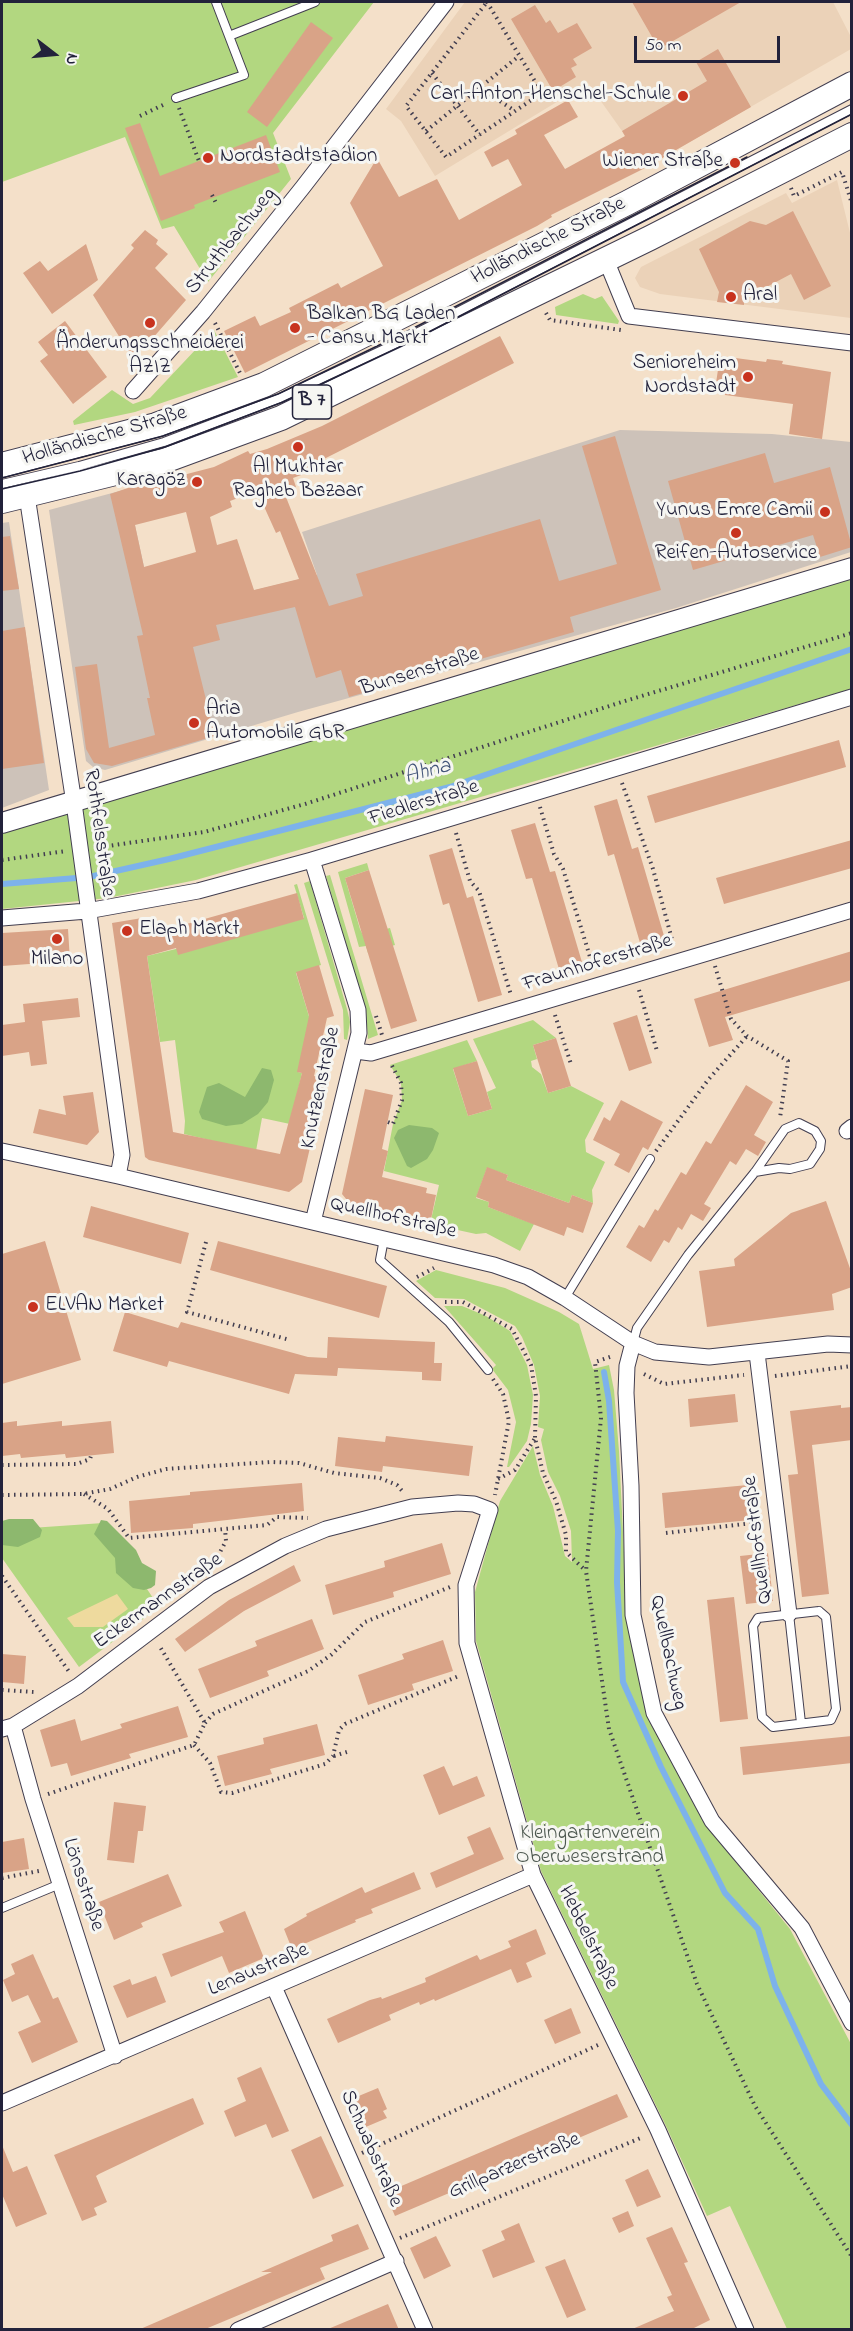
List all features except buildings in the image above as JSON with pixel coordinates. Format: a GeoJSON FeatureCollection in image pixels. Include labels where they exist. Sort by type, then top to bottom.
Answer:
{"type":"FeatureCollection","features":[{"type":"Feature","properties":{"kind":"main road","name":"Holländische Straße"},"geometry":{"type":"LineString","coordinates":[[2,465],[156,425],[264,386],[627,203],[852,84]]}},
{"type":"Feature","properties":{"kind":"main road","name":"Holländische Straße"},"geometry":{"type":"LineString","coordinates":[[2,501],[164,460],[281,418],[606,260],[852,135]]}},
{"type":"Feature","properties":{"kind":"street","name":"Struthbachweg"},"geometry":{"type":"LineString","coordinates":[[133,391],[203,312],[303,188],[446,2]]}},
{"type":"Feature","properties":{"kind":"street"},"geometry":{"type":"LineString","coordinates":[[606,260],[629,316],[852,343]]}},
{"type":"Feature","properties":{"kind":"street","name":"Rothfelsstraße"},"geometry":{"type":"LineString","coordinates":[[27,495],[74,802],[79,854],[122,1155],[118,1176]]}},
{"type":"Feature","properties":{"kind":"street","name":"Bunsenstraße"},"geometry":{"type":"LineString","coordinates":[[2,823],[852,568]]}},
{"type":"Feature","properties":{"kind":"street","name":"Fiedlerstraße"},"geometry":{"type":"LineString","coordinates":[[2,918],[87,904],[198,891],[312,860],[852,697]]}},
{"type":"Feature","properties":{"kind":"street","name":"Knutzenstraße"},"geometry":{"type":"LineString","coordinates":[[312,860],[358,1010],[359,1033],[313,1222]]}},
{"type":"Feature","properties":{"kind":"street","name":"Fraunhoferstraße"},"geometry":{"type":"LineString","coordinates":[[356,1051],[371,1053],[386,1049],[852,910]]}},
{"type":"Feature","properties":{"kind":"street","name":"Quellhofstraße"},"geometry":{"type":"LineString","coordinates":[[2,1151],[118,1176],[494,1265],[528,1277],[565,1298],[633,1343],[655,1352],[682,1357],[757,1353],[828,1344],[852,1345]]}},
{"type":"Feature","properties":{"kind":"street","name":"Quellbachweg"},"geometry":{"type":"LineString","coordinates":[[633,1343],[627,1366],[626,1393],[631,1486],[633,1615],[654,1713],[712,1821],[802,1928],[852,2023]]}},
{"type":"Feature","properties":{"kind":"street","name":"Quellhofstraße"},"geometry":{"type":"LineString","coordinates":[[757,1353],[789,1614]]}},
{"type":"Feature","properties":{"kind":"street","name":"Eckermannstraße"},"geometry":{"type":"LineString","coordinates":[[7,1727],[78,1686],[215,1584],[285,1546],[322,1531],[412,1507],[458,1503],[474,1504],[490,1510]]}},
{"type":"Feature","properties":{"kind":"street","name":"Hebbelstraße"},"geometry":{"type":"LineString","coordinates":[[490,1510],[466,1585],[467,1643],[472,1670],[533,1875],[658,2130],[746,2330]]}},
{"type":"Feature","properties":{"kind":"street","name":"Lönsstraße"},"geometry":{"type":"LineString","coordinates":[[7,1727],[33,1799],[115,2056]]}},
{"type":"Feature","properties":{"kind":"street","name":"Lenaustraße"},"geometry":{"type":"LineString","coordinates":[[2,2103],[533,1875]]}},
{"type":"Feature","properties":{"kind":"street","name":"Schwabstraße"},"geometry":{"type":"LineString","coordinates":[[274,1987],[389,2242],[425,2330]]}},
{"type":"Feature","properties":{"kind":"street"},"geometry":{"type":"LineString","coordinates":[[238,2330],[396,2261]]}},
{"type":"Feature","properties":{"kind":"lane"},"geometry":{"type":"LineString","coordinates":[[176,98],[244,75],[216,2]]}},
{"type":"Feature","properties":{"kind":"lane"},"geometry":{"type":"LineString","coordinates":[[229,36],[315,2]]}},
{"type":"Feature","properties":{"kind":"lane"},"geometry":{"type":"LineString","coordinates":[[2,484],[79,466],[164,442],[280,399],[397,343],[852,109]]}},
{"type":"Feature","properties":{"kind":"lane"},"geometry":{"type":"LineString","coordinates":[[633,1343],[637,1328],[687,1255],[755,1172],[785,1129],[799,1123],[815,1131],[821,1141],[816,1159],[802,1167],[755,1172]]}},
{"type":"Feature","properties":{"kind":"lane"},"geometry":{"type":"LineString","coordinates":[[565,1298],[650,1159]]}},
{"type":"Feature","properties":{"kind":"lane"},"geometry":{"type":"LineString","coordinates":[[384,1239],[380,1260],[449,1322],[488,1370]]}},
{"type":"Feature","properties":{"kind":"lane"},"geometry":{"type":"LineString","coordinates":[[819,1611],[826,1617],[836,1708],[831,1720],[772,1726],[762,1717],[753,1626],[758,1618],[789,1614],[819,1611]]}},
{"type":"Feature","properties":{"kind":"lane","name":"Quellhofstraße"},"geometry":{"type":"LineString","coordinates":[[789,1614],[801,1723]]}},
{"type":"Feature","properties":{"kind":"lane"},"geometry":{"type":"LineString","coordinates":[[2,1908],[60,1884]]}},
{"type":"Feature","properties":{"kind":"path"},"geometry":{"type":"LineString","coordinates":[[487,2],[519,56],[542,93],[446,157],[406,106],[487,2]]}},
{"type":"Feature","properties":{"kind":"path"},"geometry":{"type":"LineString","coordinates":[[426,131],[519,56]]}},
{"type":"Feature","properties":{"kind":"path"},"geometry":{"type":"LineString","coordinates":[[432,73],[480,135]]}},
{"type":"Feature","properties":{"kind":"path"},"geometry":{"type":"LineString","coordinates":[[480,88],[515,111]]}},
{"type":"Feature","properties":{"kind":"path"},"geometry":{"type":"LineString","coordinates":[[140,116],[176,98],[199,161]]}},
{"type":"Feature","properties":{"kind":"path"},"geometry":{"type":"LineString","coordinates":[[794,196],[842,172],[852,204]]}},
{"type":"Feature","properties":{"kind":"path"},"geometry":{"type":"LineString","coordinates":[[212,195],[216,203]]}},
{"type":"Feature","properties":{"kind":"path"},"geometry":{"type":"LineString","coordinates":[[203,312],[218,326],[243,379]]}},
{"type":"Feature","properties":{"kind":"path"},"geometry":{"type":"LineString","coordinates":[[2,860],[79,854],[204,832],[305,804],[625,701],[852,633]]}},
{"type":"Feature","properties":{"kind":"path"},"geometry":{"type":"LineString","coordinates":[[617,768],[652,869],[678,961]]}},
{"type":"Feature","properties":{"kind":"path"},"geometry":{"type":"LineString","coordinates":[[536,793],[554,854],[563,869],[598,985]]}},
{"type":"Feature","properties":{"kind":"path"},"geometry":{"type":"LineString","coordinates":[[451,818],[470,881],[479,891],[515,1010]]}},
{"type":"Feature","properties":{"kind":"path"},"geometry":{"type":"LineString","coordinates":[[711,952],[731,1019],[747,1036],[788,1061],[780,1122],[785,1129]]}},
{"type":"Feature","properties":{"kind":"path"},"geometry":{"type":"LineString","coordinates":[[634,974],[657,1051]]}},
{"type":"Feature","properties":{"kind":"path"},"geometry":{"type":"LineString","coordinates":[[550,1000],[571,1064]]}},
{"type":"Feature","properties":{"kind":"path"},"geometry":{"type":"LineString","coordinates":[[650,1159],[708,1080],[747,1036]]}},
{"type":"Feature","properties":{"kind":"path"},"geometry":{"type":"LineString","coordinates":[[386,1049],[390,1065],[401,1083],[402,1100],[393,1124],[387,1122]]}},
{"type":"Feature","properties":{"kind":"path"},"geometry":{"type":"LineString","coordinates":[[206,1242],[187,1312],[290,1340]]}},
{"type":"Feature","properties":{"kind":"path"},"geometry":{"type":"LineString","coordinates":[[406,1283],[435,1267]]}},
{"type":"Feature","properties":{"kind":"path"},"geometry":{"type":"LineString","coordinates":[[434,1308],[438,1302],[464,1302],[512,1329],[531,1365],[536,1396],[535,1438],[543,1473],[556,1501],[566,1535],[566,1552],[586,1571]]}},
{"type":"Feature","properties":{"kind":"path"},"geometry":{"type":"LineString","coordinates":[[610,1357],[595,1362],[601,1418],[586,1571],[609,1730],[697,1984],[756,2106],[852,2257]]}},
{"type":"Feature","properties":{"kind":"path"},"geometry":{"type":"LineString","coordinates":[[488,1370],[503,1394],[508,1409],[509,1422],[498,1479],[515,1470],[535,1438]]}},
{"type":"Feature","properties":{"kind":"path"},"geometry":{"type":"LineString","coordinates":[[2,1465],[77,1464],[91,1456]]}},
{"type":"Feature","properties":{"kind":"path"},"geometry":{"type":"LineString","coordinates":[[2,1495],[83,1494],[110,1489],[137,1477],[166,1469],[271,1461],[298,1463],[333,1473],[380,1478],[397,1485],[409,1497],[412,1507]]}},
{"type":"Feature","properties":{"kind":"path"},"geometry":{"type":"LineString","coordinates":[[83,1494],[108,1509],[129,1538],[267,1525],[278,1517],[315,1519],[322,1531]]}},
{"type":"Feature","properties":{"kind":"path"},"geometry":{"type":"LineString","coordinates":[[666,1533],[769,1521]]}},
{"type":"Feature","properties":{"kind":"path"},"geometry":{"type":"LineString","coordinates":[[215,1584],[208,1572],[226,1541],[225,1529]]}},
{"type":"Feature","properties":{"kind":"path"},"geometry":{"type":"LineString","coordinates":[[2,1576],[78,1686]]}},
{"type":"Feature","properties":{"kind":"path"},"geometry":{"type":"LineString","coordinates":[[33,1799],[194,1745],[205,1723],[213,1714],[308,1671],[331,1654],[365,1622],[453,1586],[466,1585]]}},
{"type":"Feature","properties":{"kind":"path"},"geometry":{"type":"LineString","coordinates":[[159,1645],[205,1723]]}},
{"type":"Feature","properties":{"kind":"path"},"geometry":{"type":"LineString","coordinates":[[333,1756],[339,1730],[345,1724],[472,1670]]}},
{"type":"Feature","properties":{"kind":"path"},"geometry":{"type":"LineString","coordinates":[[2,1690],[42,1693],[50,1703]]}},
{"type":"Feature","properties":{"kind":"path"},"geometry":{"type":"LineString","coordinates":[[194,1745],[210,1763],[221,1792],[232,1793],[325,1764],[333,1756],[350,1751]]}},
{"type":"Feature","properties":{"kind":"path"},"geometry":{"type":"LineString","coordinates":[[2,1878],[55,1868]]}},
{"type":"Feature","properties":{"kind":"path"},"geometry":{"type":"LineString","coordinates":[[351,2158],[613,2038]]}},
{"type":"Feature","properties":{"kind":"path","name":"Grillparzerstraße"},"geometry":{"type":"LineString","coordinates":[[389,2242],[658,2130]]}},
{"type":"Feature","properties":{"kind":"shaded area","name":"Carl-Anton-Henschel-Schule"},"geometry":{"type":"Polygon","coordinates":[[[465,2],[833,2],[851,37],[851,49],[643,169],[622,131],[588,83],[435,176],[401,121],[386,109],[465,2]]]}},
{"type":"Feature","properties":{"kind":"shaded area"},"geometry":{"type":"Polygon","coordinates":[[[837,180],[851,237],[851,318],[660,294],[640,287],[635,278],[641,267],[786,193],[792,203],[837,180]]]}},
{"type":"Feature","properties":{"kind":"shaded area"},"geometry":{"type":"Polygon","coordinates":[[[620,430],[772,434],[851,442],[851,552],[676,608],[298,712],[105,770],[93,767],[86,761],[49,510],[127,489],[150,594],[210,601],[317,575],[302,532],[620,430]]]}},
{"type":"Feature","properties":{"kind":"shaded area"},"geometry":{"type":"Polygon","coordinates":[[[9,522],[49,790],[2,808],[2,523],[9,522]]]}},
{"type":"Feature","properties":{"kind":"green space","name":"Nordstadtstadion"},"geometry":{"type":"Polygon","coordinates":[[[2,2],[374,2],[273,133],[291,179],[208,282],[174,226],[162,229],[125,137],[2,182],[2,2]]]}},
{"type":"Feature","properties":{"kind":"green space"},"geometry":{"type":"Polygon","coordinates":[[[583,294],[595,299],[602,296],[619,321],[618,324],[556,315],[555,307],[583,294]]]}},
{"type":"Feature","properties":{"kind":"green space"},"geometry":{"type":"Polygon","coordinates":[[[214,330],[238,377],[135,412],[74,425],[73,421],[112,390],[133,404],[150,398],[214,330]]]}},
{"type":"Feature","properties":{"kind":"green space"},"geometry":{"type":"Polygon","coordinates":[[[851,573],[851,689],[196,880],[108,898],[2,909],[2,831],[851,573]]]}},
{"type":"Feature","properties":{"kind":"green space"},"geometry":{"type":"Polygon","coordinates":[[[367,863],[369,870],[345,878],[360,929],[363,935],[390,928],[395,945],[368,953],[366,946],[359,947],[338,872],[367,863]]]}},
{"type":"Feature","properties":{"kind":"green space"},"geometry":{"type":"Polygon","coordinates":[[[330,875],[378,1035],[368,1039],[366,1011],[326,876],[330,875]]]}},
{"type":"Feature","properties":{"kind":"green space"},"geometry":{"type":"Polygon","coordinates":[[[310,881],[347,1009],[350,1022],[347,1040],[344,1039],[343,1010],[304,883],[310,881]]]}},
{"type":"Feature","properties":{"kind":"green space"},"geometry":{"type":"Polygon","coordinates":[[[297,884],[321,965],[296,973],[311,1023],[298,1072],[302,1073],[290,1124],[262,1118],[256,1151],[184,1134],[185,1121],[175,1040],[160,1042],[147,956],[304,918],[294,885],[297,884]]]}},
{"type":"Feature","properties":{"kind":"green space"},"geometry":{"type":"Polygon","coordinates":[[[533,1020],[556,1038],[533,1045],[537,1059],[531,1061],[532,1067],[541,1074],[548,1093],[571,1086],[604,1103],[585,1140],[586,1152],[605,1162],[592,1190],[593,1203],[572,1195],[569,1203],[506,1180],[508,1175],[487,1168],[476,1198],[489,1202],[488,1207],[534,1224],[520,1251],[486,1233],[476,1234],[430,1224],[439,1185],[384,1171],[393,1124],[402,1100],[401,1083],[390,1065],[467,1040],[477,1061],[453,1069],[468,1116],[492,1109],[487,1092],[496,1088],[473,1039],[533,1020]]]}},
{"type":"Feature","properties":{"kind":"green space"},"geometry":{"type":"Polygon","coordinates":[[[262,1068],[271,1070],[274,1080],[268,1102],[258,1114],[242,1124],[226,1126],[202,1119],[199,1112],[207,1087],[219,1083],[245,1097],[262,1068]]]}},
{"type":"Feature","properties":{"kind":"green space"},"geometry":{"type":"Polygon","coordinates":[[[409,1125],[432,1128],[439,1133],[427,1159],[411,1168],[407,1166],[394,1138],[398,1130],[409,1125]]]}},
{"type":"Feature","properties":{"kind":"green space","name":"Kleingartenverein Oberweserstrand"},"geometry":{"type":"Polygon","coordinates":[[[436,1270],[505,1288],[559,1312],[579,1324],[593,1369],[609,1365],[614,1390],[619,1451],[627,1613],[648,1719],[714,1835],[790,1929],[851,2044],[851,2329],[787,2329],[730,2206],[707,2216],[666,2126],[541,1871],[476,1641],[475,1592],[500,1501],[533,1446],[540,1475],[553,1506],[565,1556],[572,1562],[571,1531],[560,1496],[548,1472],[541,1440],[544,1429],[538,1427],[540,1396],[534,1365],[522,1337],[515,1326],[464,1299],[435,1298],[416,1281],[436,1270]]]}},
{"type":"Feature","properties":{"kind":"green space"},"geometry":{"type":"Polygon","coordinates":[[[444,1306],[462,1306],[486,1316],[510,1331],[527,1365],[533,1395],[531,1424],[527,1441],[509,1467],[507,1467],[516,1422],[508,1390],[492,1369],[496,1365],[444,1306]]]}},
{"type":"Feature","properties":{"kind":"green space"},"geometry":{"type":"Polygon","coordinates":[[[33,1519],[42,1530],[40,1537],[18,1547],[2,1545],[2,1521],[33,1519]]]}},
{"type":"Feature","properties":{"kind":"green space"},"geometry":{"type":"Polygon","coordinates":[[[101,1520],[107,1521],[136,1550],[142,1563],[156,1571],[155,1585],[144,1590],[133,1588],[116,1573],[115,1558],[94,1534],[101,1520]]]}},
{"type":"Feature","properties":{"kind":"green space"},"geometry":{"type":"Polygon","coordinates":[[[103,1523],[159,1607],[79,1667],[2,1558],[2,1530],[103,1523]]]}},
{"type":"Feature","properties":{"kind":"sand"},"geometry":{"type":"Polygon","coordinates":[[[117,1594],[128,1609],[103,1627],[74,1627],[67,1618],[117,1594]]]}},
{"type":"Feature","properties":{"kind":"waterway","name":"Ahna"},"geometry":{"type":"LineString","coordinates":[[2,884],[89,877],[169,859],[450,787],[852,649]]}},
{"type":"Feature","properties":{"kind":"waterway"},"geometry":{"type":"LineString","coordinates":[[604,1372],[609,1401],[618,1531],[617,1582],[623,1682],[661,1767],[725,1893],[758,1929],[775,1986],[821,2084],[852,2125]]}},
{"type":"Feature","properties":{"kind":"tram line"},"geometry":{"type":"LineString","coordinates":[[2,489],[80,471],[165,447],[283,402],[402,346],[852,114]]}},
{"type":"Feature","properties":{"kind":"tram line"},"geometry":{"type":"LineString","coordinates":[[2,478],[163,436],[278,394],[398,336],[747,157]]}},
{"type":"Feature","properties":{"kind":"place","name":"Carl-Anton-Henschel-Schule"},"geometry":{"type":"Point","coordinates":[683,96]}},
{"type":"Feature","properties":{"kind":"place","name":"Nordstadtstadion"},"geometry":{"type":"Point","coordinates":[208,158]}},
{"type":"Feature","properties":{"kind":"place","name":"Wiener Straße"},"geometry":{"type":"Point","coordinates":[735,163]}},
{"type":"Feature","properties":{"kind":"place","name":"Aral"},"geometry":{"type":"Point","coordinates":[731,297]}},
{"type":"Feature","properties":{"kind":"place","name":"Änderungsschneiderei AZIZ"},"geometry":{"type":"Point","coordinates":[150,323]}},
{"type":"Feature","properties":{"kind":"place","name":"Balkan BG Laden - Cansu Markt"},"geometry":{"type":"Point","coordinates":[295,328]}},
{"type":"Feature","properties":{"kind":"place","name":"Senioreheim Nordstadt"},"geometry":{"type":"Point","coordinates":[748,377]}},
{"type":"Feature","properties":{"kind":"place","name":"Al Mukhtar Ragheb Bazaar"},"geometry":{"type":"Point","coordinates":[298,447]}},
{"type":"Feature","properties":{"kind":"place","name":"Karagöz"},"geometry":{"type":"Point","coordinates":[197,482]}},
{"type":"Feature","properties":{"kind":"place","name":"Yunus Emre Camii"},"geometry":{"type":"Point","coordinates":[825,512]}},
{"type":"Feature","properties":{"kind":"place","name":"Reifen-Autoservice"},"geometry":{"type":"Point","coordinates":[736,533]}},
{"type":"Feature","properties":{"kind":"place","name":"Aria Automobile GbR"},"geometry":{"type":"Point","coordinates":[194,723]}},
{"type":"Feature","properties":{"kind":"place","name":"Elaph Markt"},"geometry":{"type":"Point","coordinates":[127,931]}},
{"type":"Feature","properties":{"kind":"place","name":"Milano"},"geometry":{"type":"Point","coordinates":[57,939]}},
{"type":"Feature","properties":{"kind":"place","name":"ELVAN Market"},"geometry":{"type":"Point","coordinates":[33,1307]}}]}
